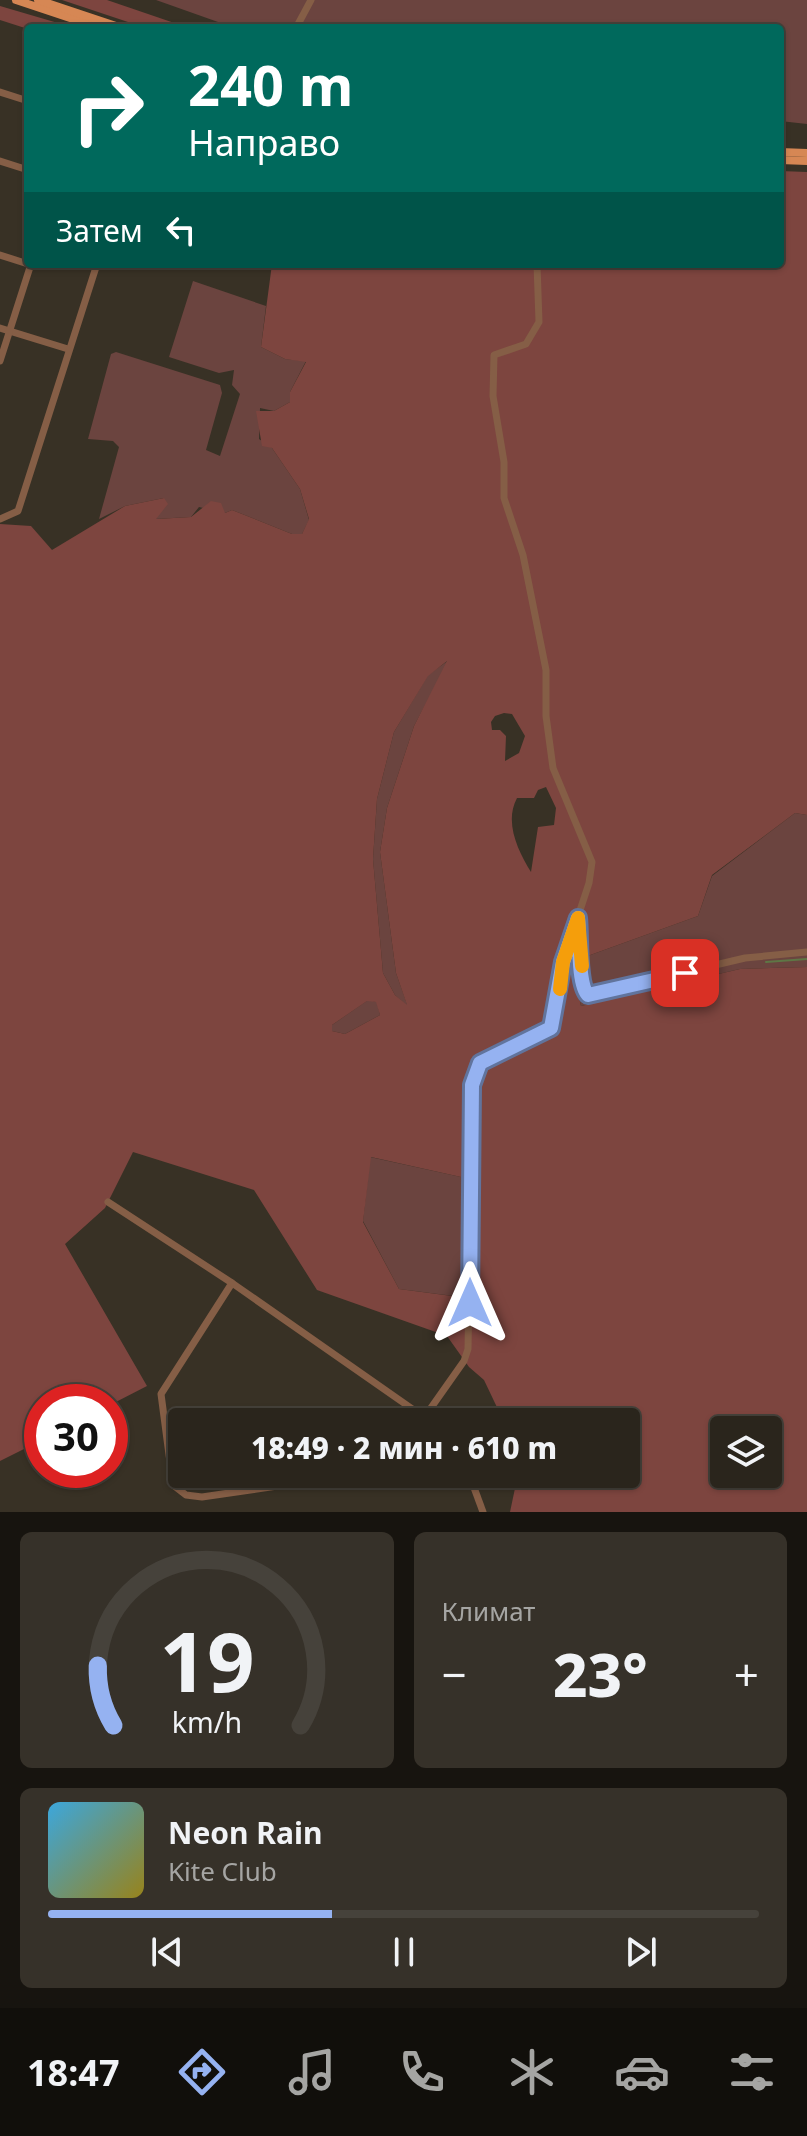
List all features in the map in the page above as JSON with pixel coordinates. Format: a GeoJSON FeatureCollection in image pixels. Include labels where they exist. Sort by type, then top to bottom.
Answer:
{"type":"FeatureCollection","features":[{"type":"Feature","properties":{"kind":"main road"},"geometry":{"type":"LineString","coordinates":[[16,0],[88,24]]}},
{"type":"Feature","properties":{"kind":"main road"},"geometry":{"type":"LineString","coordinates":[[38,0],[110,24]]}},
{"type":"Feature","properties":{"kind":"main road"},"geometry":{"type":"LineString","coordinates":[[784,152],[807,153]]}},
{"type":"Feature","properties":{"kind":"main road"},"geometry":{"type":"LineString","coordinates":[[784,160],[807,161]]}},
{"type":"Feature","properties":{"kind":"street"},"geometry":{"type":"LineString","coordinates":[[298,24],[311,0]]}},
{"type":"Feature","properties":{"kind":"street"},"geometry":{"type":"LineString","coordinates":[[0,92],[24,100]]}},
{"type":"Feature","properties":{"kind":"street"},"geometry":{"type":"LineString","coordinates":[[0,161],[24,169]]}},
{"type":"Feature","properties":{"kind":"street"},"geometry":{"type":"LineString","coordinates":[[0,255],[24,262]]}},
{"type":"Feature","properties":{"kind":"street"},"geometry":{"type":"LineString","coordinates":[[0,361],[29,268]]}},
{"type":"Feature","properties":{"kind":"street"},"geometry":{"type":"LineString","coordinates":[[0,519],[18,511],[96,268]]}},
{"type":"Feature","properties":{"kind":"street"},"geometry":{"type":"LineString","coordinates":[[432,1408],[468,1349],[473,1077],[485,1058],[531,1041],[551,1028],[563,962],[592,862],[553,768],[546,716],[546,670],[523,555],[504,498],[504,462],[493,396],[494,355],[526,344],[539,322],[537,268]]}},
{"type":"Feature","properties":{"kind":"street"},"geometry":{"type":"LineString","coordinates":[[0,328],[68,349]]}},
{"type":"Feature","properties":{"kind":"street"},"geometry":{"type":"LineString","coordinates":[[578,918],[583,959],[580,976],[588,995],[745,958],[807,952]]}},
{"type":"Feature","properties":{"kind":"street"},"geometry":{"type":"LineString","coordinates":[[108,1202],[232,1283],[408,1408]]}},
{"type":"Feature","properties":{"kind":"street"},"geometry":{"type":"LineString","coordinates":[[168,1447],[161,1394],[232,1283]]}},
{"type":"Feature","properties":{"kind":"street"},"geometry":{"type":"LineString","coordinates":[[177,1488],[186,1495],[202,1497],[263,1488]]}},
{"type":"Feature","properties":{"kind":"street"},"geometry":{"type":"LineString","coordinates":[[474,1488],[483,1512]]}},
{"type":"Feature","properties":{"kind":"shaded area"},"geometry":{"type":"Polygon","coordinates":[[[62,0],[107,0],[177,24],[134,24],[62,0]]]}},
{"type":"Feature","properties":{"kind":"shaded area"},"geometry":{"type":"Polygon","coordinates":[[[156,0],[807,0],[807,124],[784,121],[784,24],[224,24],[156,0]]]}},
{"type":"Feature","properties":{"kind":"shaded area"},"geometry":{"type":"Polygon","coordinates":[[[0,6],[61,24],[24,24],[24,28],[0,20],[0,6]]]}},
{"type":"Feature","properties":{"kind":"shaded area"},"geometry":{"type":"Polygon","coordinates":[[[784,171],[807,172],[807,815],[795,813],[712,875],[698,916],[571,962],[581,1006],[740,969],[807,967],[807,1512],[510,1512],[515,1488],[640,1488],[640,1408],[497,1408],[484,1380],[469,1367],[447,1336],[317,1290],[254,1190],[133,1152],[105,1208],[65,1244],[147,1386],[128,1396],[128,1384],[24,1384],[24,1449],[0,1461],[0,524],[31,526],[52,550],[125,506],[164,498],[168,504],[156,519],[191,517],[211,501],[221,503],[225,513],[232,510],[292,534],[302,534],[309,519],[300,489],[272,448],[262,446],[256,411],[274,411],[290,402],[290,392],[306,362],[285,359],[261,347],[271,268],[784,268],[784,171]],[[447,661],[428,676],[394,732],[377,799],[373,859],[383,973],[395,995],[407,1005],[396,973],[380,852],[387,808],[414,726],[447,661]],[[512,714],[495,716],[491,722],[492,730],[500,730],[506,736],[505,761],[519,753],[525,736],[512,714]],[[546,787],[538,790],[534,798],[517,798],[513,807],[514,836],[531,872],[538,827],[554,825],[556,808],[546,787]],[[367,1001],[332,1025],[332,1031],[345,1034],[380,1015],[376,1002],[367,1001]],[[371,1157],[363,1222],[399,1289],[460,1297],[461,1177],[371,1157]]]}},
{"type":"Feature","properties":{"kind":"shaded area"},"geometry":{"type":"Polygon","coordinates":[[[193,281],[266,306],[261,347],[285,359],[306,361],[290,392],[290,402],[274,411],[260,408],[259,439],[272,448],[300,489],[309,520],[302,534],[292,534],[232,510],[225,513],[199,507],[191,517],[155,519],[164,498],[125,506],[99,519],[119,447],[113,441],[88,439],[111,354],[116,352],[220,385],[222,393],[206,450],[220,456],[240,394],[232,385],[234,370],[219,373],[169,357],[193,281]]]}},
{"type":"Feature","properties":{"kind":"shaded area"},"geometry":{"type":"Polygon","coordinates":[[[449,660],[414,726],[387,808],[380,852],[396,973],[408,1007],[395,995],[383,973],[373,859],[377,799],[394,732],[428,675],[449,660]]]}},
{"type":"Feature","properties":{"kind":"shaded area"},"geometry":{"type":"Polygon","coordinates":[[[795,813],[807,815],[807,967],[740,969],[581,1006],[571,962],[698,916],[712,876],[795,813]]]}},
{"type":"Feature","properties":{"kind":"shaded area"},"geometry":{"type":"Polygon","coordinates":[[[368,1000],[377,1002],[380,1015],[345,1034],[332,1031],[332,1025],[368,1000]]]}},
{"type":"Feature","properties":{"kind":"shaded area"},"geometry":{"type":"Polygon","coordinates":[[[370,1157],[461,1177],[461,1297],[399,1289],[363,1221],[370,1157]]]}},
{"type":"Feature","properties":{"kind":"waterway"},"geometry":{"type":"LineString","coordinates":[[766,962],[807,959]]}},
{"type":"Feature","properties":{"kind":"slow traffic"},"geometry":{"type":"LineString","coordinates":[[560,989],[563,962],[578,918],[582,966]]}},
{"type":"Feature","properties":{"kind":"route"},"geometry":{"type":"LineString","coordinates":[[470,1303],[472,1085],[480,1063],[507,1048],[531,1041],[551,1028],[556,1015],[563,962],[578,918],[583,959],[580,976],[588,995],[685,973]]}}]}
